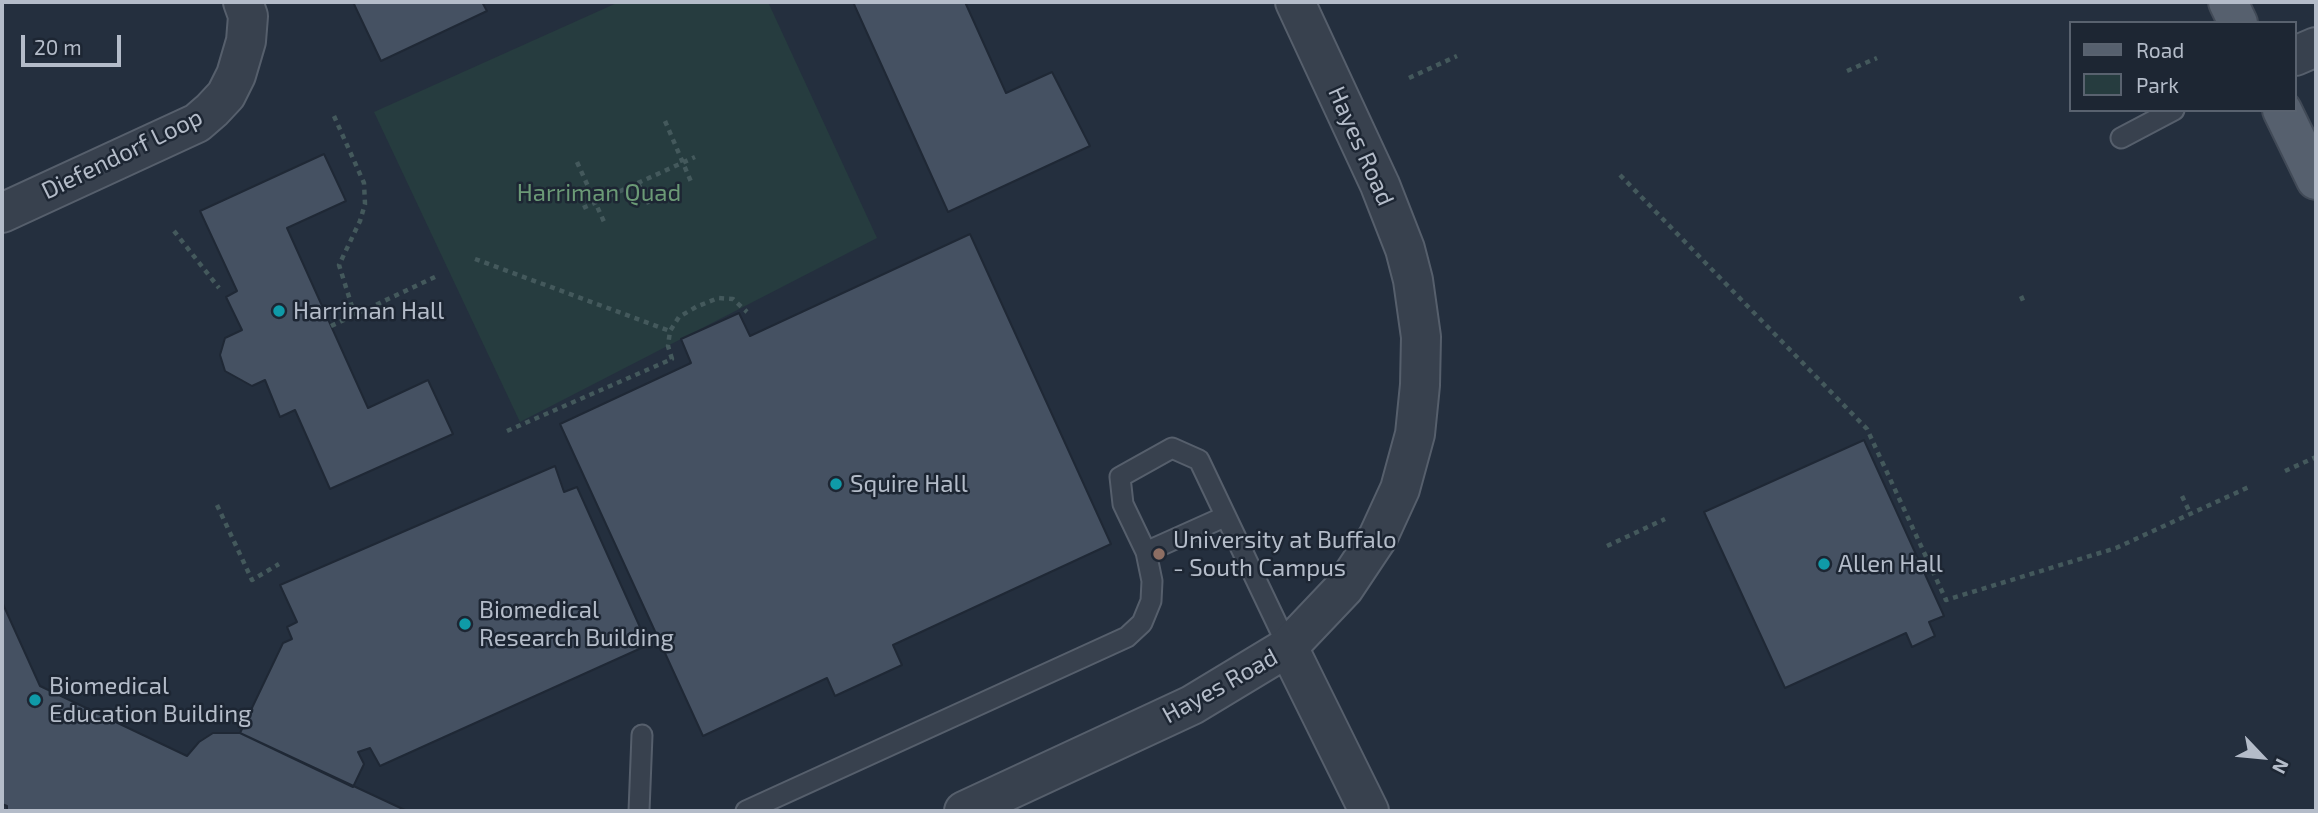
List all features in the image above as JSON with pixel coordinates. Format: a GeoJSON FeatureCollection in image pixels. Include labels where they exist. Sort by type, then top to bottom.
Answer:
{"type":"FeatureCollection","features":[{"type":"Feature","properties":{"kind":"main road"},"geometry":{"type":"LineString","coordinates":[[2228,2],[2237,21]]}},
{"type":"Feature","properties":{"kind":"main road"},"geometry":{"type":"LineString","coordinates":[[2283,112],[2316,180]]}},
{"type":"Feature","properties":{"kind":"street","name":"Diefendorf Loop"},"geometry":{"type":"LineString","coordinates":[[2,213],[197,123],[212,110],[226,95],[236,75],[246,41],[247,16],[243,2]]}},
{"type":"Feature","properties":{"kind":"street","name":"Hayes Road"},"geometry":{"type":"LineString","coordinates":[[964,811],[1192,705],[1289,647],[1344,588],[1378,537],[1400,489],[1415,434],[1420,385],[1421,337],[1413,280],[1405,249],[1380,186],[1295,2]]}},
{"type":"Feature","properties":{"kind":"street"},"geometry":{"type":"LineString","coordinates":[[2297,55],[2316,47]]}},
{"type":"Feature","properties":{"kind":"street"},"geometry":{"type":"LineString","coordinates":[[1289,647],[1369,811]]}},
{"type":"Feature","properties":{"kind":"lane"},"geometry":{"type":"LineString","coordinates":[[2121,138],[2170,112]]}},
{"type":"Feature","properties":{"kind":"lane"},"geometry":{"type":"LineString","coordinates":[[746,811],[1127,637],[1142,623],[1151,601],[1152,581],[1146,552],[1123,504],[1120,477],[1172,448],[1199,460],[1224,517],[1289,647]]}},
{"type":"Feature","properties":{"kind":"lane"},"geometry":{"type":"LineString","coordinates":[[1146,552],[1224,517]]}},
{"type":"Feature","properties":{"kind":"lane"},"geometry":{"type":"LineString","coordinates":[[639,811],[642,735]]}},
{"type":"Feature","properties":{"kind":"path"},"geometry":{"type":"LineString","coordinates":[[1409,78],[1457,56]]}},
{"type":"Feature","properties":{"kind":"path"},"geometry":{"type":"LineString","coordinates":[[1847,71],[1877,58]]}},
{"type":"Feature","properties":{"kind":"path"},"geometry":{"type":"LineString","coordinates":[[334,116],[364,183],[365,204],[360,221],[339,264],[355,316]]}},
{"type":"Feature","properties":{"kind":"path"},"geometry":{"type":"LineString","coordinates":[[665,121],[692,184]]}},
{"type":"Feature","properties":{"kind":"path"},"geometry":{"type":"LineString","coordinates":[[583,208],[695,157]]}},
{"type":"Feature","properties":{"kind":"path"},"geometry":{"type":"LineString","coordinates":[[577,162],[605,224]]}},
{"type":"Feature","properties":{"kind":"path"},"geometry":{"type":"LineString","coordinates":[[1620,175],[1867,429],[1946,600],[2116,548],[2252,486]]}},
{"type":"Feature","properties":{"kind":"path"},"geometry":{"type":"LineString","coordinates":[[638,183],[649,204]]}},
{"type":"Feature","properties":{"kind":"path"},"geometry":{"type":"LineString","coordinates":[[174,231],[219,288]]}},
{"type":"Feature","properties":{"kind":"path"},"geometry":{"type":"LineString","coordinates":[[475,259],[670,331]]}},
{"type":"Feature","properties":{"kind":"path"},"geometry":{"type":"LineString","coordinates":[[331,326],[437,276]]}},
{"type":"Feature","properties":{"kind":"path"},"geometry":{"type":"LineString","coordinates":[[2021,296],[2024,303]]}},
{"type":"Feature","properties":{"kind":"path"},"geometry":{"type":"LineString","coordinates":[[507,431],[672,359],[668,346],[670,331],[679,317],[718,298],[733,299],[747,312]]}},
{"type":"Feature","properties":{"kind":"path"},"geometry":{"type":"LineString","coordinates":[[2285,471],[2316,457]]}},
{"type":"Feature","properties":{"kind":"path"},"geometry":{"type":"LineString","coordinates":[[2182,496],[2190,513]]}},
{"type":"Feature","properties":{"kind":"path"},"geometry":{"type":"LineString","coordinates":[[217,505],[252,579],[279,564]]}},
{"type":"Feature","properties":{"kind":"path"},"geometry":{"type":"LineString","coordinates":[[1607,546],[1665,519]]}},
{"type":"Feature","properties":{"kind":"green space","name":"Harriman Quad"},"geometry":{"type":"Polygon","coordinates":[[[619,2],[768,2],[877,238],[520,422],[374,112],[619,2]]]}},
{"type":"Feature","properties":{"kind":"building"},"geometry":{"type":"Polygon","coordinates":[[[353,2],[482,2],[487,11],[381,61],[353,2]]]}},
{"type":"Feature","properties":{"kind":"building"},"geometry":{"type":"Polygon","coordinates":[[[853,2],[965,2],[1006,93],[1052,72],[1090,146],[948,212],[853,2]]]}},
{"type":"Feature","properties":{"kind":"building","name":"Harriman Hall"},"geometry":{"type":"Polygon","coordinates":[[[324,154],[346,201],[287,228],[368,408],[428,380],[453,434],[330,489],[295,410],[280,417],[265,380],[252,386],[225,371],[220,355],[225,338],[242,330],[226,297],[237,291],[200,211],[324,154]]]}},
{"type":"Feature","properties":{"kind":"building","name":"Squire Hall"},"geometry":{"type":"Polygon","coordinates":[[[970,234],[1111,544],[893,645],[902,665],[835,696],[827,678],[703,736],[560,424],[691,363],[681,339],[739,313],[750,336],[970,234]]]}},
{"type":"Feature","properties":{"kind":"building","name":"Allen Hall"},"geometry":{"type":"Polygon","coordinates":[[[1864,440],[1944,616],[1929,622],[1935,636],[1912,647],[1906,633],[1785,688],[1704,512],[1864,440]]]}},
{"type":"Feature","properties":{"kind":"building","name":"Biomedical Research Building"},"geometry":{"type":"Polygon","coordinates":[[[555,466],[564,492],[577,487],[648,645],[380,766],[370,748],[358,752],[364,764],[353,787],[240,733],[283,643],[292,639],[287,627],[297,622],[280,585],[555,466]]]}},
{"type":"Feature","properties":{"kind":"building","name":"Biomedical Education Building"},"geometry":{"type":"Polygon","coordinates":[[[2,602],[40,686],[187,756],[199,742],[213,733],[240,733],[407,811],[7,811],[7,806],[2,804],[2,602]]]}},
{"type":"Feature","properties":{"kind":"place","name":"Harriman Hall"},"geometry":{"type":"Point","coordinates":[279,311]}},
{"type":"Feature","properties":{"kind":"place","name":"Squire Hall"},"geometry":{"type":"Point","coordinates":[836,484]}},
{"type":"Feature","properties":{"kind":"place","name":"University at Buffalo - South Campus"},"geometry":{"type":"Point","coordinates":[1159,554]}},
{"type":"Feature","properties":{"kind":"place","name":"Allen Hall"},"geometry":{"type":"Point","coordinates":[1824,564]}},
{"type":"Feature","properties":{"kind":"place","name":"Biomedical Research Building"},"geometry":{"type":"Point","coordinates":[465,624]}},
{"type":"Feature","properties":{"kind":"place","name":"Biomedical Education Building"},"geometry":{"type":"Point","coordinates":[35,700]}}]}
